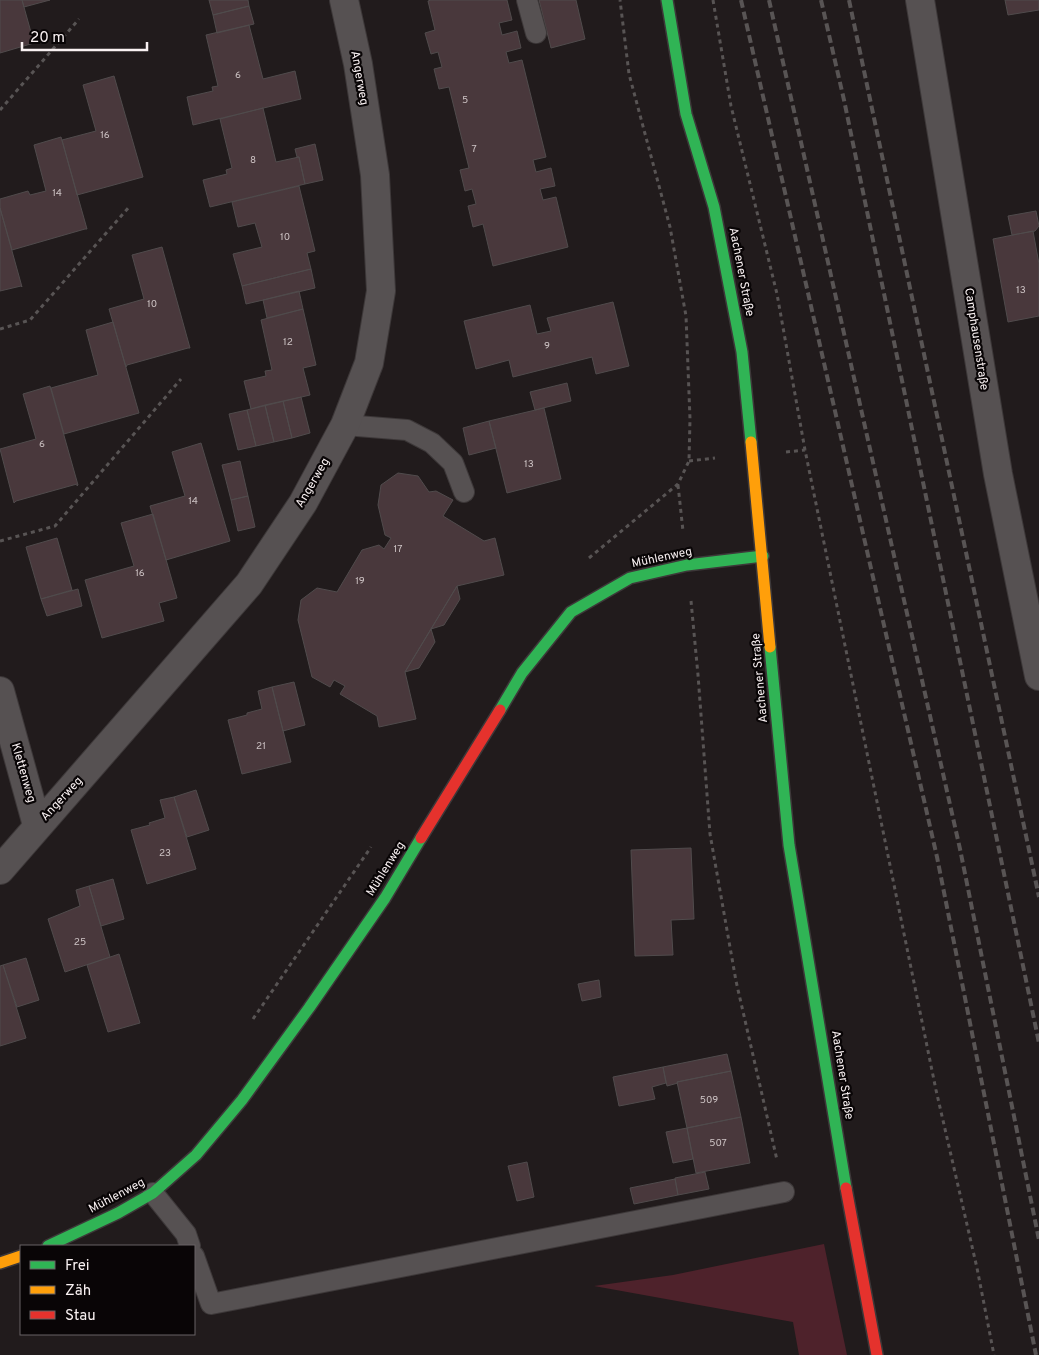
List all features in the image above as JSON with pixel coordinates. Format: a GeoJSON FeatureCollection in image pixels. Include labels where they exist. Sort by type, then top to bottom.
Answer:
{"type":"FeatureCollection","features":[{"type":"Feature","properties":{"kind":"main road","name":"Aachener Straße"},"geometry":{"type":"LineString","coordinates":[[667,0],[686,114],[714,207],[742,352],[763,556],[789,845],[846,1188],[877,1355]]}},
{"type":"Feature","properties":{"kind":"main road","name":"Mühlenweg"},"geometry":{"type":"LineString","coordinates":[[50,1245],[118,1213],[153,1193],[196,1155],[242,1100],[309,1008],[385,898],[522,673],[571,612],[630,578],[687,565],[763,556]]}},
{"type":"Feature","properties":{"kind":"main road"},"geometry":{"type":"LineString","coordinates":[[0,1263],[20,1256]]}},
{"type":"Feature","properties":{"kind":"street","name":"Angerweg"},"geometry":{"type":"LineString","coordinates":[[0,870],[37,825],[83,776],[249,584],[303,503],[345,425],[369,363],[381,291],[375,175],[358,64],[344,0]]}},
{"type":"Feature","properties":{"kind":"street","name":"Camphausenstraße"},"geometry":{"type":"LineString","coordinates":[[920,0],[998,474],[1039,676]]}},
{"type":"Feature","properties":{"kind":"street","name":"Klettenweg"},"geometry":{"type":"LineString","coordinates":[[0,691],[37,825]]}},
{"type":"Feature","properties":{"kind":"lane"},"geometry":{"type":"LineString","coordinates":[[527,0],[536,34]]}},
{"type":"Feature","properties":{"kind":"lane"},"geometry":{"type":"LineString","coordinates":[[345,425],[407,430],[432,443],[453,463],[464,492]]}},
{"type":"Feature","properties":{"kind":"lane"},"geometry":{"type":"LineString","coordinates":[[195,1259],[211,1304],[784,1192]]}},
{"type":"Feature","properties":{"kind":"lane"},"geometry":{"type":"LineString","coordinates":[[153,1193],[186,1234],[190,1245]]}},
{"type":"Feature","properties":{"kind":"path"},"geometry":{"type":"LineString","coordinates":[[587,559],[678,484],[689,461],[690,419],[686,316],[670,228],[630,74],[620,0]]}},
{"type":"Feature","properties":{"kind":"path"},"geometry":{"type":"LineString","coordinates":[[713,0],[731,106],[777,294],[805,450],[936,1090],[994,1355]]}},
{"type":"Feature","properties":{"kind":"path"},"geometry":{"type":"LineString","coordinates":[[0,110],[79,19]]}},
{"type":"Feature","properties":{"kind":"path"},"geometry":{"type":"LineString","coordinates":[[0,329],[30,320],[129,207]]}},
{"type":"Feature","properties":{"kind":"path"},"geometry":{"type":"LineString","coordinates":[[0,542],[55,526],[181,379]]}},
{"type":"Feature","properties":{"kind":"path"},"geometry":{"type":"LineString","coordinates":[[678,484],[698,675],[710,834],[736,981],[784,1192]]}},
{"type":"Feature","properties":{"kind":"path"},"geometry":{"type":"LineString","coordinates":[[249,1026],[372,846]]}},
{"type":"Feature","properties":{"kind":"shaded area"},"geometry":{"type":"Polygon","coordinates":[[[824,1244],[847,1355],[799,1355],[793,1322],[594,1286],[673,1275],[824,1244]]]}},
{"type":"Feature","properties":{"kind":"building"},"geometry":{"type":"Polygon","coordinates":[[[0,0],[22,0],[34,43],[0,53],[0,0]]]}},
{"type":"Feature","properties":{"kind":"building"},"geometry":{"type":"Polygon","coordinates":[[[22,0],[50,0],[24,7],[22,0]]]}},
{"type":"Feature","properties":{"kind":"building"},"geometry":{"type":"Polygon","coordinates":[[[209,0],[248,0],[249,6],[213,15],[209,0]]]}},
{"type":"Feature","properties":{"kind":"building"},"geometry":{"type":"Polygon","coordinates":[[[507,0],[512,20],[499,23],[502,35],[517,31],[521,48],[506,52],[509,63],[522,60],[546,157],[533,160],[536,172],[551,168],[555,186],[540,189],[543,200],[556,197],[568,247],[493,266],[483,224],[473,227],[468,206],[476,204],[472,189],[465,191],[460,170],[469,168],[449,87],[439,89],[434,69],[442,67],[438,52],[431,54],[425,33],[435,30],[428,1],[507,0]]]}},
{"type":"Feature","properties":{"kind":"building"},"geometry":{"type":"Polygon","coordinates":[[[539,0],[576,0],[585,39],[551,48],[539,0]]]}},
{"type":"Feature","properties":{"kind":"building"},"geometry":{"type":"Polygon","coordinates":[[[1005,0],[1039,0],[1039,10],[1008,15],[1005,0]]]}},
{"type":"Feature","properties":{"kind":"building"},"geometry":{"type":"Polygon","coordinates":[[[249,6],[254,24],[217,33],[213,15],[249,6]]]}},
{"type":"Feature","properties":{"kind":"building"},"geometry":{"type":"Polygon","coordinates":[[[249,25],[263,79],[295,71],[301,99],[193,125],[187,97],[213,91],[212,87],[218,86],[206,35],[249,25]]]}},
{"type":"Feature","properties":{"kind":"building"},"geometry":{"type":"Polygon","coordinates":[[[114,76],[143,177],[77,195],[62,140],[96,131],[83,85],[114,76]]]}},
{"type":"Feature","properties":{"kind":"building"},"geometry":{"type":"Polygon","coordinates":[[[263,108],[276,162],[299,157],[305,184],[210,207],[203,180],[227,174],[226,170],[232,168],[220,119],[263,108]]]}},
{"type":"Feature","properties":{"kind":"building"},"geometry":{"type":"Polygon","coordinates":[[[61,137],[87,229],[12,250],[0,208],[0,199],[28,191],[30,195],[46,191],[34,145],[61,137]]]}},
{"type":"Feature","properties":{"kind":"building"},"geometry":{"type":"Polygon","coordinates":[[[315,144],[323,180],[305,184],[299,157],[297,157],[295,149],[315,144]]]}},
{"type":"Feature","properties":{"kind":"building"},"geometry":{"type":"Polygon","coordinates":[[[299,186],[315,251],[307,253],[311,269],[242,286],[233,254],[262,247],[255,223],[238,227],[232,202],[299,186]]]}},
{"type":"Feature","properties":{"kind":"building"},"geometry":{"type":"Polygon","coordinates":[[[0,208],[22,287],[0,291],[0,208]]]}},
{"type":"Feature","properties":{"kind":"building"},"geometry":{"type":"Polygon","coordinates":[[[1036,211],[1039,226],[1035,231],[1012,235],[1008,216],[1036,211]]]}},
{"type":"Feature","properties":{"kind":"building"},"geometry":{"type":"Polygon","coordinates":[[[1033,231],[1039,264],[1039,316],[1008,322],[993,239],[1033,231]]]}},
{"type":"Feature","properties":{"kind":"building"},"geometry":{"type":"Polygon","coordinates":[[[162,247],[190,348],[127,365],[126,367],[109,309],[144,299],[132,255],[162,247]]]}},
{"type":"Feature","properties":{"kind":"building"},"geometry":{"type":"Polygon","coordinates":[[[311,269],[315,288],[246,304],[242,286],[311,269]]]}},
{"type":"Feature","properties":{"kind":"building"},"geometry":{"type":"Polygon","coordinates":[[[299,291],[303,309],[267,318],[263,300],[299,291]]]}},
{"type":"Feature","properties":{"kind":"building"},"geometry":{"type":"Polygon","coordinates":[[[613,302],[629,366],[596,374],[592,357],[513,377],[509,360],[476,369],[464,321],[530,305],[537,334],[551,331],[547,318],[613,302]]]}},
{"type":"Feature","properties":{"kind":"building"},"geometry":{"type":"Polygon","coordinates":[[[303,309],[316,365],[303,368],[310,395],[251,409],[244,381],[266,376],[265,371],[272,370],[261,320],[303,309]]]}},
{"type":"Feature","properties":{"kind":"building"},"geometry":{"type":"Polygon","coordinates":[[[113,322],[139,413],[64,434],[51,388],[98,375],[86,330],[113,322]]]}},
{"type":"Feature","properties":{"kind":"building"},"geometry":{"type":"Polygon","coordinates":[[[567,383],[571,401],[535,410],[530,392],[567,383]]]}},
{"type":"Feature","properties":{"kind":"building"},"geometry":{"type":"Polygon","coordinates":[[[50,386],[78,485],[14,503],[0,449],[36,439],[23,394],[50,386]]]}},
{"type":"Feature","properties":{"kind":"building"},"geometry":{"type":"Polygon","coordinates":[[[301,397],[310,433],[292,438],[283,401],[301,397]]]}},
{"type":"Feature","properties":{"kind":"building"},"geometry":{"type":"Polygon","coordinates":[[[283,401],[292,438],[274,442],[265,405],[283,401]]]}},
{"type":"Feature","properties":{"kind":"building"},"geometry":{"type":"Polygon","coordinates":[[[265,405],[274,442],[256,446],[247,410],[265,405]]]}},
{"type":"Feature","properties":{"kind":"building"},"geometry":{"type":"Polygon","coordinates":[[[544,408],[561,479],[507,493],[489,421],[544,408]]]}},
{"type":"Feature","properties":{"kind":"building"},"geometry":{"type":"Polygon","coordinates":[[[247,410],[256,446],[238,450],[229,414],[247,410]]]}},
{"type":"Feature","properties":{"kind":"building"},"geometry":{"type":"Polygon","coordinates":[[[489,421],[496,448],[469,455],[463,428],[489,421]]]}},
{"type":"Feature","properties":{"kind":"building"},"geometry":{"type":"Polygon","coordinates":[[[201,443],[230,541],[166,560],[150,506],[185,496],[172,452],[201,443]]]}},
{"type":"Feature","properties":{"kind":"building"},"geometry":{"type":"Polygon","coordinates":[[[240,461],[248,496],[231,500],[222,465],[240,461]]]}},
{"type":"Feature","properties":{"kind":"building"},"geometry":{"type":"Polygon","coordinates":[[[398,473],[418,476],[429,492],[436,491],[453,500],[443,516],[484,541],[495,538],[504,575],[457,586],[405,672],[416,719],[379,727],[377,716],[340,694],[345,686],[334,680],[330,687],[312,677],[298,620],[301,600],[317,588],[337,592],[362,550],[379,545],[384,549],[391,538],[385,535],[378,505],[381,485],[398,473]]]}},
{"type":"Feature","properties":{"kind":"building"},"geometry":{"type":"Polygon","coordinates":[[[248,496],[255,527],[238,531],[231,500],[248,496]]]}},
{"type":"Feature","properties":{"kind":"building"},"geometry":{"type":"Polygon","coordinates":[[[153,514],[177,598],[159,603],[164,621],[102,638],[85,580],[134,566],[121,523],[153,514]]]}},
{"type":"Feature","properties":{"kind":"building"},"geometry":{"type":"Polygon","coordinates":[[[57,538],[72,590],[41,599],[26,547],[57,538]]]}},
{"type":"Feature","properties":{"kind":"building"},"geometry":{"type":"Polygon","coordinates":[[[457,586],[460,599],[444,625],[431,629],[457,586]]]}},
{"type":"Feature","properties":{"kind":"building"},"geometry":{"type":"Polygon","coordinates":[[[78,589],[82,606],[47,616],[41,599],[78,589]]]}},
{"type":"Feature","properties":{"kind":"building"},"geometry":{"type":"Polygon","coordinates":[[[431,629],[435,642],[419,668],[405,672],[431,629]]]}},
{"type":"Feature","properties":{"kind":"building"},"geometry":{"type":"Polygon","coordinates":[[[294,682],[305,725],[283,731],[272,687],[294,682]]]}},
{"type":"Feature","properties":{"kind":"building"},"geometry":{"type":"Polygon","coordinates":[[[272,687],[291,762],[242,774],[228,720],[262,709],[258,691],[272,687]]]}},
{"type":"Feature","properties":{"kind":"building"},"geometry":{"type":"Polygon","coordinates":[[[196,790],[209,830],[187,837],[174,797],[196,790]]]}},
{"type":"Feature","properties":{"kind":"building"},"geometry":{"type":"Polygon","coordinates":[[[174,797],[196,869],[147,884],[131,830],[150,825],[149,823],[165,818],[160,800],[174,797]]]}},
{"type":"Feature","properties":{"kind":"building"},"geometry":{"type":"Polygon","coordinates":[[[691,848],[694,919],[671,920],[673,955],[635,956],[631,850],[691,848]]]}},
{"type":"Feature","properties":{"kind":"building"},"geometry":{"type":"Polygon","coordinates":[[[113,879],[124,919],[101,926],[89,886],[113,879]]]}},
{"type":"Feature","properties":{"kind":"building"},"geometry":{"type":"Polygon","coordinates":[[[89,886],[110,957],[65,972],[48,919],[80,906],[76,890],[89,886]]]}},
{"type":"Feature","properties":{"kind":"building"},"geometry":{"type":"Polygon","coordinates":[[[119,954],[140,1023],[108,1032],[87,965],[119,954]]]}},
{"type":"Feature","properties":{"kind":"building"},"geometry":{"type":"Polygon","coordinates":[[[26,958],[39,1000],[17,1007],[3,965],[26,958]]]}},
{"type":"Feature","properties":{"kind":"building"},"geometry":{"type":"Polygon","coordinates":[[[3,965],[26,1038],[0,1046],[0,966],[3,965]]]}},
{"type":"Feature","properties":{"kind":"building"},"geometry":{"type":"Polygon","coordinates":[[[599,980],[601,997],[582,1001],[578,984],[599,980]]]}},
{"type":"Feature","properties":{"kind":"building"},"geometry":{"type":"Polygon","coordinates":[[[727,1054],[731,1071],[677,1082],[667,1086],[663,1067],[727,1054]]]}},
{"type":"Feature","properties":{"kind":"building"},"geometry":{"type":"Polygon","coordinates":[[[663,1067],[666,1083],[652,1087],[655,1099],[619,1106],[613,1077],[663,1067]]]}},
{"type":"Feature","properties":{"kind":"building"},"geometry":{"type":"Polygon","coordinates":[[[731,1071],[741,1117],[687,1128],[677,1082],[731,1071]]]}},
{"type":"Feature","properties":{"kind":"building"},"geometry":{"type":"Polygon","coordinates":[[[741,1117],[750,1163],[696,1173],[687,1128],[741,1117]]]}},
{"type":"Feature","properties":{"kind":"building"},"geometry":{"type":"Polygon","coordinates":[[[687,1128],[693,1159],[673,1163],[666,1132],[687,1128]]]}},
{"type":"Feature","properties":{"kind":"building"},"geometry":{"type":"Polygon","coordinates":[[[527,1162],[534,1197],[517,1201],[508,1166],[527,1162]]]}},
{"type":"Feature","properties":{"kind":"building"},"geometry":{"type":"Polygon","coordinates":[[[705,1172],[709,1189],[678,1195],[675,1178],[705,1172]]]}},
{"type":"Feature","properties":{"kind":"building"},"geometry":{"type":"Polygon","coordinates":[[[675,1179],[678,1195],[634,1204],[630,1188],[675,1179]]]}},
{"type":"Feature","properties":{"kind":"railway"},"geometry":{"type":"LineString","coordinates":[[741,0],[937,857],[1036,1355]]}},
{"type":"Feature","properties":{"kind":"railway"},"geometry":{"type":"LineString","coordinates":[[769,0],[960,849],[1039,1240]]}},
{"type":"Feature","properties":{"kind":"railway"},"geometry":{"type":"LineString","coordinates":[[821,0],[844,100],[1039,1043]]}},
{"type":"Feature","properties":{"kind":"railway"},"geometry":{"type":"LineString","coordinates":[[849,0],[1039,897]]}},
{"type":"Feature","properties":{"kind":"traffic: fast"},"geometry":{"type":"LineString","coordinates":[[667,0],[686,114],[714,207],[742,352],[751,442]]}},
{"type":"Feature","properties":{"kind":"traffic: fast"},"geometry":{"type":"LineString","coordinates":[[500,710],[522,673],[571,612],[630,578],[687,565],[763,556]]}},
{"type":"Feature","properties":{"kind":"traffic: fast"},"geometry":{"type":"LineString","coordinates":[[770,647],[789,845],[846,1188]]}},
{"type":"Feature","properties":{"kind":"traffic: fast"},"geometry":{"type":"LineString","coordinates":[[50,1245],[118,1213],[153,1193],[196,1155],[242,1100],[309,1008],[385,898],[421,838]]}},
{"type":"Feature","properties":{"kind":"traffic: slow"},"geometry":{"type":"LineString","coordinates":[[751,442],[770,647]]}},
{"type":"Feature","properties":{"kind":"traffic: slow"},"geometry":{"type":"LineString","coordinates":[[0,1263],[20,1256]]}},
{"type":"Feature","properties":{"kind":"traffic: jam"},"geometry":{"type":"LineString","coordinates":[[421,838],[500,710]]}},
{"type":"Feature","properties":{"kind":"traffic: jam"},"geometry":{"type":"LineString","coordinates":[[846,1188],[877,1355]]}}]}
